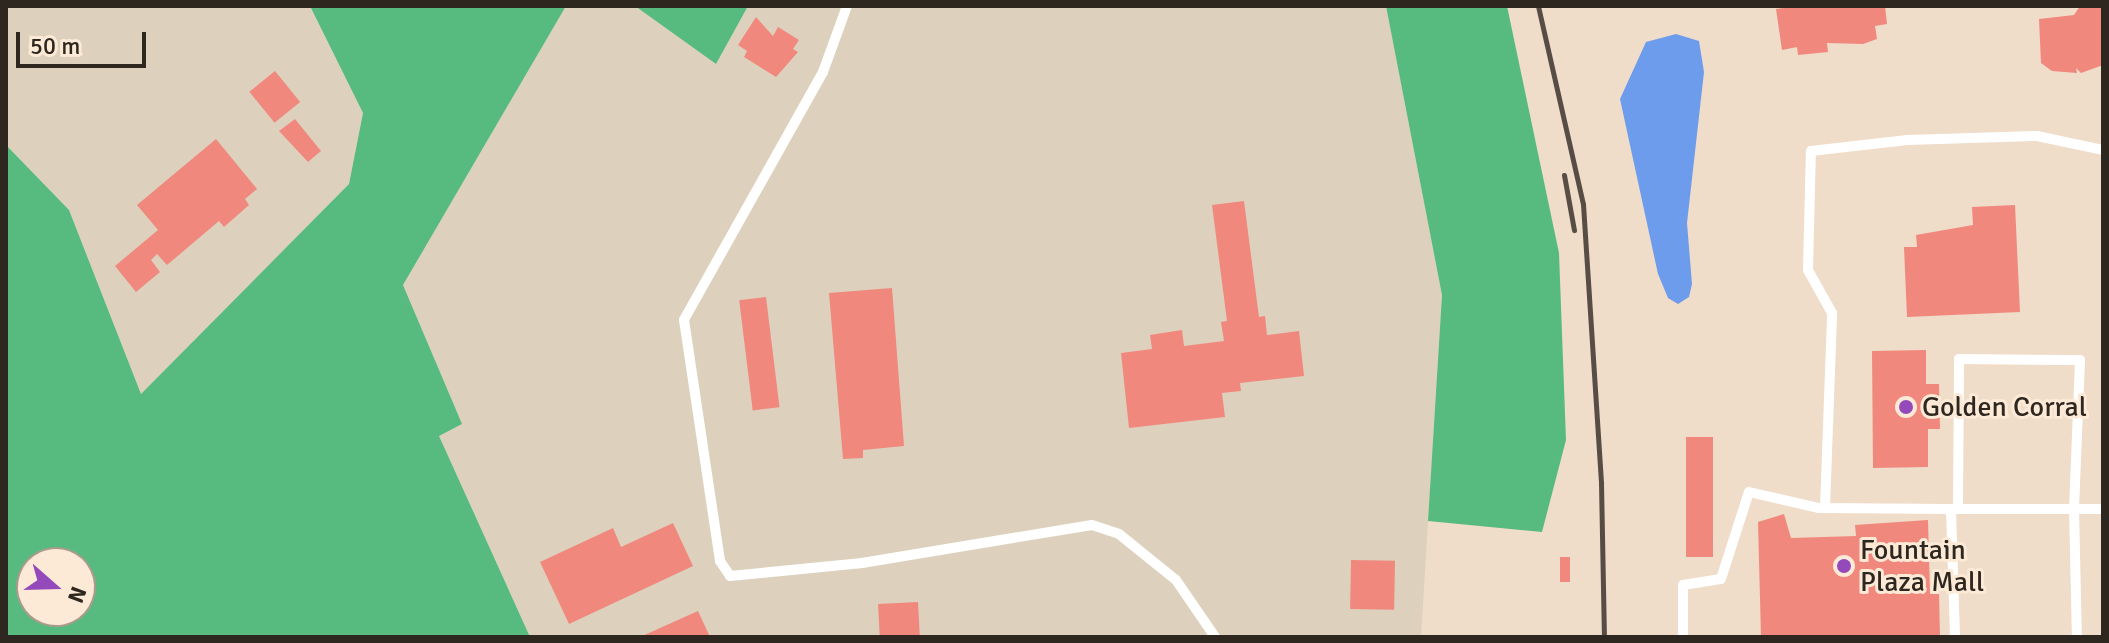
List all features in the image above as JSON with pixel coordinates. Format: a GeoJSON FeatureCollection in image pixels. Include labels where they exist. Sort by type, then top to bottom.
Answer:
{"type":"FeatureCollection","features":[{"type":"Feature","properties":{"kind":"lane"},"geometry":{"type":"LineString","coordinates":[[847,6],[823,72],[684,320],[720,561],[730,576],[862,563],[1092,525],[1119,534],[1176,580],[1215,637]]}},
{"type":"Feature","properties":{"kind":"lane"},"geometry":{"type":"LineString","coordinates":[[1825,508],[1832,313],[1808,270],[1811,151],[1907,140],[2037,136],[2103,150]]}},
{"type":"Feature","properties":{"kind":"lane"},"geometry":{"type":"LineString","coordinates":[[1955,637],[1954,509],[1959,359],[2080,360],[2074,509],[2077,637]]}},
{"type":"Feature","properties":{"kind":"lane"},"geometry":{"type":"LineString","coordinates":[[1683,637],[1683,585],[1721,579],[1749,492],[1825,508],[2103,509]]}},
{"type":"Feature","properties":{"kind":"shaded area"},"geometry":{"type":"Polygon","coordinates":[[[6,6],[310,6],[363,113],[349,184],[141,394],[69,210],[6,145],[6,6]]]}},
{"type":"Feature","properties":{"kind":"shaded area"},"geometry":{"type":"Polygon","coordinates":[[[566,6],[635,6],[716,64],[748,6],[1386,6],[1442,295],[1421,637],[530,637],[438,435],[461,424],[403,285],[566,6]]]}},
{"type":"Feature","properties":{"kind":"green space"},"geometry":{"type":"Polygon","coordinates":[[[310,6],[566,6],[403,285],[462,424],[439,436],[530,637],[6,637],[6,145],[69,210],[141,394],[349,184],[363,113],[310,6]]]}},
{"type":"Feature","properties":{"kind":"green space"},"geometry":{"type":"Polygon","coordinates":[[[635,6],[748,6],[716,64],[635,6]]]}},
{"type":"Feature","properties":{"kind":"green space"},"geometry":{"type":"Polygon","coordinates":[[[1386,6],[1507,6],[1559,253],[1566,440],[1542,532],[1428,521],[1442,295],[1386,6]]]}},
{"type":"Feature","properties":{"kind":"water"},"geometry":{"type":"Polygon","coordinates":[[[1676,34],[1699,41],[1704,72],[1687,223],[1692,284],[1689,297],[1678,304],[1668,298],[1658,274],[1620,99],[1646,42],[1676,34]]]}},
{"type":"Feature","properties":{"kind":"building"},"geometry":{"type":"Polygon","coordinates":[[[1885,6],[1887,24],[1875,26],[1877,39],[1863,44],[1827,43],[1828,52],[1798,55],[1797,47],[1782,50],[1776,9],[1885,6]]]}},
{"type":"Feature","properties":{"kind":"building"},"geometry":{"type":"Polygon","coordinates":[[[2080,6],[2103,7],[2103,65],[2081,73],[2076,68],[2077,73],[2052,71],[2041,63],[2039,19],[2074,15],[2080,6]]]}},
{"type":"Feature","properties":{"kind":"building"},"geometry":{"type":"Polygon","coordinates":[[[756,17],[773,36],[778,27],[799,40],[793,49],[798,52],[776,77],[744,57],[747,51],[738,45],[756,17]]]}},
{"type":"Feature","properties":{"kind":"building"},"geometry":{"type":"Polygon","coordinates":[[[275,71],[300,102],[275,123],[249,92],[275,71]]]}},
{"type":"Feature","properties":{"kind":"building"},"geometry":{"type":"Polygon","coordinates":[[[295,119],[321,151],[308,162],[279,131],[295,119]]]}},
{"type":"Feature","properties":{"kind":"building"},"geometry":{"type":"Polygon","coordinates":[[[216,139],[257,189],[245,199],[249,205],[224,227],[219,221],[167,265],[157,254],[151,260],[160,272],[136,292],[115,266],[158,230],[137,205],[216,139]]]}},
{"type":"Feature","properties":{"kind":"building"},"geometry":{"type":"Polygon","coordinates":[[[1244,201],[1259,317],[1265,316],[1267,335],[1299,331],[1304,376],[1240,383],[1241,391],[1222,393],[1225,417],[1129,428],[1121,353],[1152,349],[1150,335],[1182,330],[1184,346],[1224,341],[1221,322],[1227,321],[1212,205],[1244,201]]]}},
{"type":"Feature","properties":{"kind":"building"},"geometry":{"type":"Polygon","coordinates":[[[2015,205],[2020,312],[1907,317],[1904,247],[1917,247],[1916,235],[1973,225],[1972,207],[2015,205]]]}},
{"type":"Feature","properties":{"kind":"building"},"geometry":{"type":"Polygon","coordinates":[[[892,288],[904,446],[863,450],[863,458],[843,459],[829,293],[892,288]]]}},
{"type":"Feature","properties":{"kind":"building"},"geometry":{"type":"Polygon","coordinates":[[[766,297],[780,407],[753,410],[739,300],[766,297]]]}},
{"type":"Feature","properties":{"kind":"building","name":"Golden Corral"},"geometry":{"type":"Polygon","coordinates":[[[1926,350],[1926,384],[1939,384],[1940,429],[1928,429],[1928,467],[1873,468],[1872,351],[1926,350]]]}},
{"type":"Feature","properties":{"kind":"building"},"geometry":{"type":"Polygon","coordinates":[[[1686,437],[1713,437],[1713,557],[1686,557],[1686,437]]]}},
{"type":"Feature","properties":{"kind":"building","name":"Fountain Plaza Mall"},"geometry":{"type":"Polygon","coordinates":[[[1784,514],[1791,538],[1856,536],[1855,525],[1928,520],[1930,594],[1939,594],[1940,637],[1761,637],[1758,522],[1784,514]]]}},
{"type":"Feature","properties":{"kind":"building"},"geometry":{"type":"Polygon","coordinates":[[[673,523],[693,566],[569,624],[540,562],[613,528],[621,547],[673,523]]]}},
{"type":"Feature","properties":{"kind":"building"},"geometry":{"type":"Polygon","coordinates":[[[1560,557],[1570,557],[1570,582],[1560,582],[1560,557]]]}},
{"type":"Feature","properties":{"kind":"building"},"geometry":{"type":"Polygon","coordinates":[[[1351,560],[1395,561],[1394,610],[1350,609],[1351,560]]]}},
{"type":"Feature","properties":{"kind":"building"},"geometry":{"type":"Polygon","coordinates":[[[918,602],[920,637],[880,637],[878,604],[918,602]]]}},
{"type":"Feature","properties":{"kind":"building"},"geometry":{"type":"Polygon","coordinates":[[[698,611],[710,637],[640,637],[698,611]]]}},
{"type":"Feature","properties":{"kind":"railway"},"geometry":{"type":"LineString","coordinates":[[1538,6],[1583,204],[1601,483],[1604,637]]}},
{"type":"Feature","properties":{"kind":"railway"},"geometry":{"type":"LineString","coordinates":[[1564,175],[1574,230]]}},
{"type":"Feature","properties":{"kind":"place","name":"Golden Corral"},"geometry":{"type":"Point","coordinates":[1906,407]}},
{"type":"Feature","properties":{"kind":"place","name":"Fountain Plaza Mall"},"geometry":{"type":"Point","coordinates":[1844,566]}}]}
